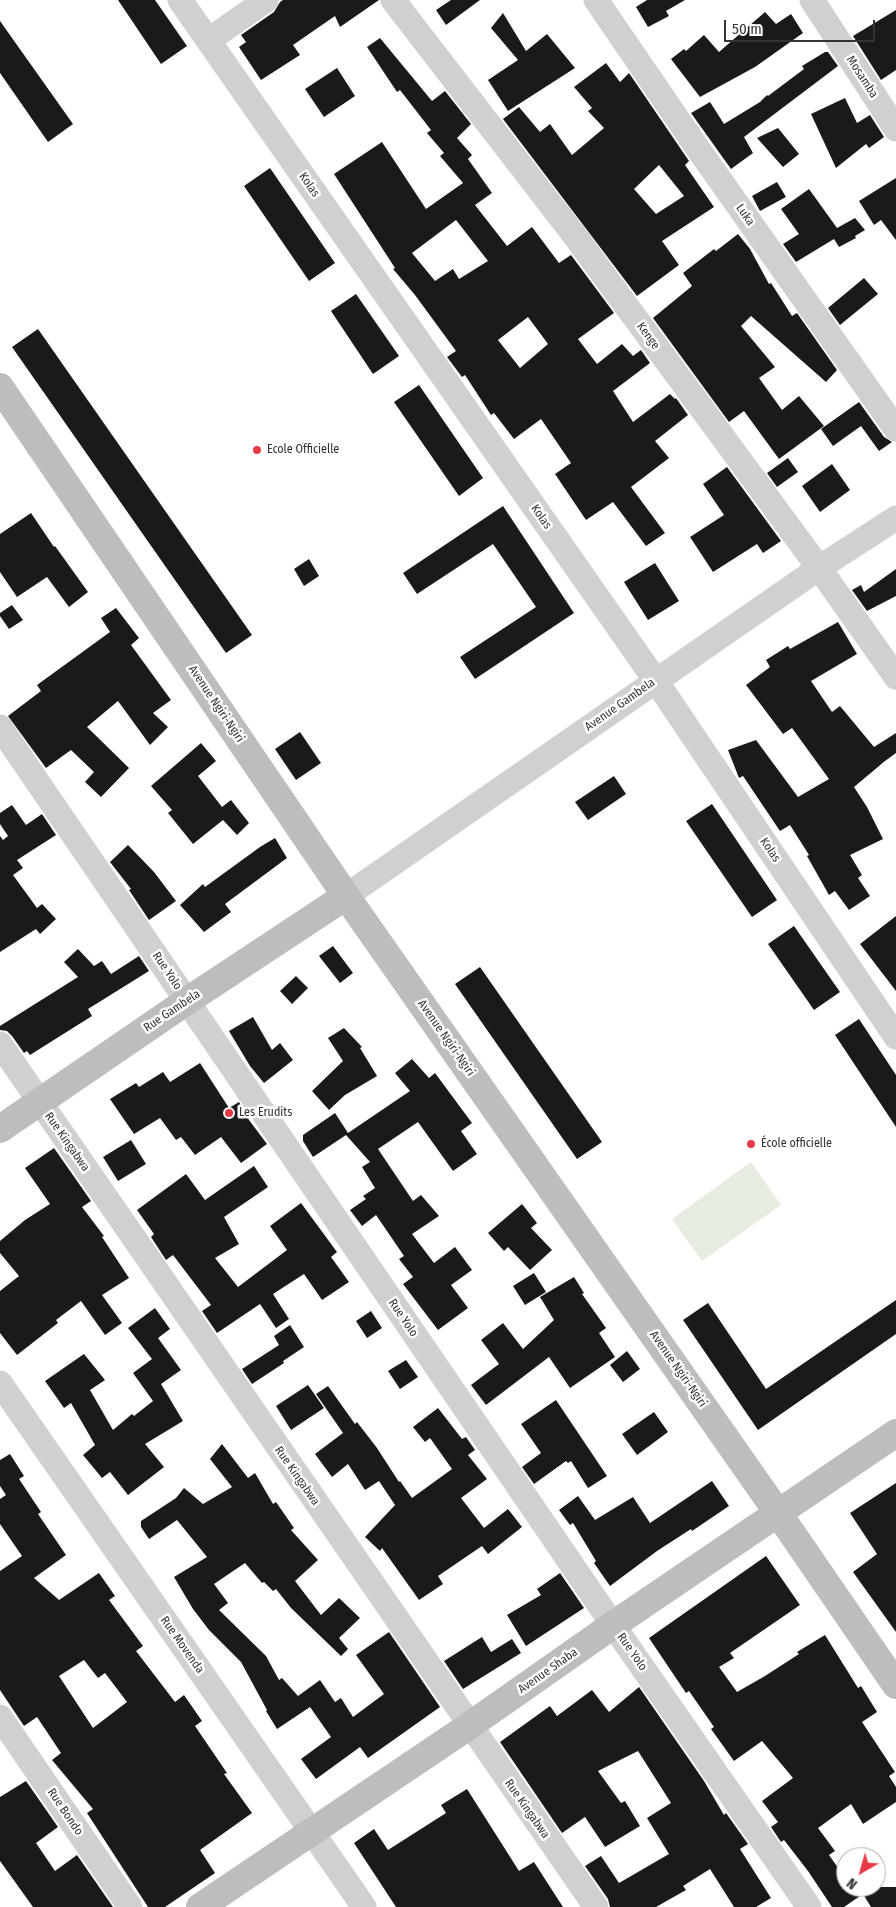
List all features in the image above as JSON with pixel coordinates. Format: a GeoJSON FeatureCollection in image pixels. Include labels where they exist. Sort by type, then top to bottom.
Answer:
{"type":"FeatureCollection","features":[{"type":"Feature","properties":{"kind":"street","name":"Kolas"},"geometry":{"type":"LineString","coordinates":[[180,0],[656,681],[896,1037]]}},
{"type":"Feature","properties":{"kind":"street"},"geometry":{"type":"LineString","coordinates":[[209,40],[266,0]]}},
{"type":"Feature","properties":{"kind":"street","name":"Kenge"},"geometry":{"type":"LineString","coordinates":[[393,0],[575,236],[819,568],[896,677]]}},
{"type":"Feature","properties":{"kind":"street","name":"Luka"},"geometry":{"type":"LineString","coordinates":[[596,0],[696,146],[896,429]]}},
{"type":"Feature","properties":{"kind":"street","name":"Mosamba"},"geometry":{"type":"LineString","coordinates":[[812,0],[896,129]]}},
{"type":"Feature","properties":{"kind":"street","name":"Avenue Ngiri-Ngiri"},"geometry":{"type":"LineString","coordinates":[[0,387],[346,896],[896,1684]]}},
{"type":"Feature","properties":{"kind":"street","name":"Avenue Gambela"},"geometry":{"type":"LineString","coordinates":[[346,896],[819,568],[896,518]]}},
{"type":"Feature","properties":{"kind":"street","name":"Rue Yolo"},"geometry":{"type":"LineString","coordinates":[[0,727],[614,1625],[810,1907]]}},
{"type":"Feature","properties":{"kind":"street","name":"Rue Gambela"},"geometry":{"type":"LineString","coordinates":[[0,1129],[187,1001],[346,896]]}},
{"type":"Feature","properties":{"kind":"street","name":"Rue Kingabwa"},"geometry":{"type":"LineString","coordinates":[[0,1044],[469,1726],[596,1907]]}},
{"type":"Feature","properties":{"kind":"street","name":"Rue Movenda"},"geometry":{"type":"LineString","coordinates":[[0,1382],[364,1907]]}},
{"type":"Feature","properties":{"kind":"street","name":"Avenue Shaba"},"geometry":{"type":"LineString","coordinates":[[200,1907],[469,1726],[896,1433]]}},
{"type":"Feature","properties":{"kind":"street","name":"Rue Bondo"},"geometry":{"type":"LineString","coordinates":[[0,1717],[130,1907]]}},
{"type":"Feature","properties":{"kind":"shaded area"},"geometry":{"type":"Polygon","coordinates":[[[751,1162],[781,1205],[702,1261],[672,1219],[751,1162]]]}},
{"type":"Feature","properties":{"kind":"building"},"geometry":{"type":"Polygon","coordinates":[[[118,0],[155,0],[187,46],[161,64],[118,0]]]}},
{"type":"Feature","properties":{"kind":"building"},"geometry":{"type":"Polygon","coordinates":[[[283,0],[379,0],[340,27],[335,16],[293,45],[300,55],[261,80],[239,47],[246,42],[241,35],[274,12],[283,0]]]}},
{"type":"Feature","properties":{"kind":"building"},"geometry":{"type":"Polygon","coordinates":[[[451,0],[480,0],[446,25],[436,10],[451,0]]]}},
{"type":"Feature","properties":{"kind":"building"},"geometry":{"type":"Polygon","coordinates":[[[647,0],[685,0],[666,11],[669,16],[648,27],[636,7],[647,0]]]}},
{"type":"Feature","properties":{"kind":"building"},"geometry":{"type":"Polygon","coordinates":[[[896,10],[896,70],[881,80],[853,36],[896,10]]]}},
{"type":"Feature","properties":{"kind":"building"},"geometry":{"type":"Polygon","coordinates":[[[765,12],[776,24],[791,14],[803,33],[755,67],[700,97],[671,59],[684,49],[686,51],[704,35],[719,52],[765,12]]]}},
{"type":"Feature","properties":{"kind":"building"},"geometry":{"type":"Polygon","coordinates":[[[503,13],[526,51],[547,34],[575,68],[508,111],[488,80],[518,60],[491,28],[503,13]]]}},
{"type":"Feature","properties":{"kind":"building"},"geometry":{"type":"Polygon","coordinates":[[[0,21],[73,124],[48,142],[0,73],[0,21]]]}},
{"type":"Feature","properties":{"kind":"building"},"geometry":{"type":"Polygon","coordinates":[[[380,38],[432,101],[445,91],[471,124],[457,138],[472,155],[468,159],[492,193],[475,205],[507,246],[532,227],[559,263],[571,255],[614,313],[578,339],[597,364],[622,344],[633,356],[641,350],[650,363],[613,391],[633,422],[670,394],[676,398],[688,415],[655,441],[669,458],[631,487],[665,533],[646,546],[613,502],[586,520],[555,474],[571,463],[541,419],[514,439],[494,413],[491,415],[465,375],[462,377],[447,357],[456,351],[415,295],[393,269],[395,268],[334,174],[382,142],[426,209],[463,183],[440,156],[444,153],[427,133],[431,130],[400,90],[397,92],[367,47],[380,38]],[[456,220],[412,253],[435,281],[453,269],[459,279],[488,261],[456,220]],[[528,317],[498,340],[520,368],[548,344],[528,317]]]}},
{"type":"Feature","properties":{"kind":"building"},"geometry":{"type":"Polygon","coordinates":[[[828,52],[838,66],[744,137],[753,153],[731,169],[691,113],[710,102],[724,124],[760,102],[804,69],[802,66],[828,52]]]}},
{"type":"Feature","properties":{"kind":"building"},"geometry":{"type":"Polygon","coordinates":[[[606,63],[620,82],[629,73],[689,161],[685,165],[714,207],[662,241],[679,265],[637,296],[503,119],[519,107],[540,132],[550,124],[572,155],[604,128],[588,111],[592,108],[574,87],[606,63]],[[659,165],[634,189],[656,214],[684,196],[659,165]]]}},
{"type":"Feature","properties":{"kind":"building"},"geometry":{"type":"Polygon","coordinates":[[[337,68],[355,96],[324,117],[305,89],[337,68]]]}},
{"type":"Feature","properties":{"kind":"building"},"geometry":{"type":"Polygon","coordinates":[[[845,98],[857,123],[870,115],[884,137],[869,148],[866,144],[836,168],[811,114],[845,98]]]}},
{"type":"Feature","properties":{"kind":"building"},"geometry":{"type":"Polygon","coordinates":[[[778,128],[799,154],[783,167],[757,138],[778,128]]]}},
{"type":"Feature","properties":{"kind":"building"},"geometry":{"type":"Polygon","coordinates":[[[270,168],[335,263],[309,281],[244,186],[270,168]]]}},
{"type":"Feature","properties":{"kind":"building"},"geometry":{"type":"Polygon","coordinates":[[[896,178],[896,240],[881,220],[874,225],[859,201],[896,178]]]}},
{"type":"Feature","properties":{"kind":"building"},"geometry":{"type":"Polygon","coordinates":[[[777,182],[786,197],[760,211],[752,196],[777,182]]]}},
{"type":"Feature","properties":{"kind":"building"},"geometry":{"type":"Polygon","coordinates":[[[809,189],[837,228],[855,218],[865,230],[855,236],[856,238],[839,247],[834,239],[796,262],[783,244],[799,234],[781,209],[809,189]]]}},
{"type":"Feature","properties":{"kind":"building"},"geometry":{"type":"Polygon","coordinates":[[[738,234],[750,249],[769,284],[771,283],[792,316],[797,313],[837,370],[826,382],[751,316],[741,326],[775,367],[759,378],[782,410],[799,396],[824,426],[779,459],[744,411],[729,422],[653,318],[692,286],[683,273],[714,249],[716,251],[738,234]]]}},
{"type":"Feature","properties":{"kind":"building"},"geometry":{"type":"Polygon","coordinates":[[[864,278],[878,294],[840,325],[828,308],[864,278]]]}},
{"type":"Feature","properties":{"kind":"building"},"geometry":{"type":"Polygon","coordinates":[[[356,294],[399,356],[373,374],[331,311],[356,294]]]}},
{"type":"Feature","properties":{"kind":"building"},"geometry":{"type":"Polygon","coordinates":[[[38,329],[252,635],[226,653],[12,347],[38,329]]]}},
{"type":"Feature","properties":{"kind":"building"},"geometry":{"type":"Polygon","coordinates":[[[419,385],[483,478],[459,496],[394,402],[419,385]]]}},
{"type":"Feature","properties":{"kind":"building"},"geometry":{"type":"Polygon","coordinates":[[[859,402],[884,437],[892,442],[879,451],[861,426],[833,446],[821,429],[859,402]]]}},
{"type":"Feature","properties":{"kind":"building"},"geometry":{"type":"Polygon","coordinates":[[[788,458],[798,472],[777,487],[767,473],[788,458]]]}},
{"type":"Feature","properties":{"kind":"building"},"geometry":{"type":"Polygon","coordinates":[[[832,464],[850,490],[820,512],[802,486],[832,464]]]}},
{"type":"Feature","properties":{"kind":"building"},"geometry":{"type":"Polygon","coordinates":[[[727,467],[781,541],[763,553],[757,544],[713,572],[690,537],[724,515],[703,484],[727,467]]]}},
{"type":"Feature","properties":{"kind":"building"},"geometry":{"type":"Polygon","coordinates":[[[503,506],[574,613],[475,679],[460,657],[536,607],[493,544],[417,594],[403,573],[503,506]]]}},
{"type":"Feature","properties":{"kind":"building"},"geometry":{"type":"Polygon","coordinates":[[[31,513],[88,592],[69,607],[47,577],[17,597],[0,572],[0,534],[31,513]]]}},
{"type":"Feature","properties":{"kind":"building"},"geometry":{"type":"Polygon","coordinates":[[[309,559],[319,576],[304,586],[294,569],[309,559]]]}},
{"type":"Feature","properties":{"kind":"building"},"geometry":{"type":"Polygon","coordinates":[[[655,563],[679,601],[648,620],[624,582],[655,563]]]}},
{"type":"Feature","properties":{"kind":"building"},"geometry":{"type":"Polygon","coordinates":[[[896,569],[896,596],[867,611],[852,590],[861,585],[864,592],[896,569]]]}},
{"type":"Feature","properties":{"kind":"building"},"geometry":{"type":"Polygon","coordinates":[[[12,605],[23,620],[9,629],[0,613],[12,605]]]}},
{"type":"Feature","properties":{"kind":"building"},"geometry":{"type":"Polygon","coordinates":[[[116,608],[139,638],[131,645],[171,700],[153,713],[168,727],[150,745],[118,701],[87,727],[129,768],[101,797],[85,782],[94,772],[71,750],[46,768],[8,716],[41,691],[37,685],[110,632],[101,618],[116,608]]]}},
{"type":"Feature","properties":{"kind":"building"},"geometry":{"type":"Polygon","coordinates":[[[838,622],[857,654],[811,681],[832,712],[840,706],[874,747],[896,733],[896,753],[854,787],[867,807],[883,839],[850,855],[862,875],[858,878],[870,896],[849,910],[835,891],[829,895],[807,856],[809,855],[790,825],[780,831],[743,776],[739,778],[728,750],[756,740],[798,797],[829,779],[792,728],[783,734],[746,685],[770,667],[766,660],[788,646],[790,649],[838,622]]]}},
{"type":"Feature","properties":{"kind":"building"},"geometry":{"type":"Polygon","coordinates":[[[300,732],[321,763],[296,780],[275,749],[300,732]]]}},
{"type":"Feature","properties":{"kind":"building"},"geometry":{"type":"Polygon","coordinates":[[[201,743],[216,761],[198,776],[222,807],[231,800],[249,823],[237,835],[223,820],[193,844],[168,813],[172,810],[151,786],[201,743]]]}},
{"type":"Feature","properties":{"kind":"building"},"geometry":{"type":"Polygon","coordinates":[[[614,776],[626,794],[588,820],[575,802],[614,776]]]}},
{"type":"Feature","properties":{"kind":"building"},"geometry":{"type":"Polygon","coordinates":[[[712,804],[777,900],[752,917],[686,821],[712,804]]]}},
{"type":"Feature","properties":{"kind":"building"},"geometry":{"type":"Polygon","coordinates":[[[12,805],[26,825],[42,814],[56,835],[17,860],[23,868],[13,875],[37,908],[42,904],[56,919],[40,934],[36,929],[0,952],[0,836],[3,840],[8,836],[0,824],[0,813],[12,805]]]}},
{"type":"Feature","properties":{"kind":"building"},"geometry":{"type":"Polygon","coordinates":[[[275,838],[287,858],[225,904],[231,912],[204,932],[180,905],[203,884],[205,887],[275,838]]]}},
{"type":"Feature","properties":{"kind":"building"},"geometry":{"type":"Polygon","coordinates":[[[128,845],[154,872],[176,901],[149,920],[129,890],[131,889],[110,862],[128,845]]]}},
{"type":"Feature","properties":{"kind":"building"},"geometry":{"type":"Polygon","coordinates":[[[896,916],[896,991],[860,944],[896,916]]]}},
{"type":"Feature","properties":{"kind":"building"},"geometry":{"type":"Polygon","coordinates":[[[794,926],[840,992],[814,1010],[768,944],[794,926]]]}},
{"type":"Feature","properties":{"kind":"building"},"geometry":{"type":"Polygon","coordinates":[[[333,946],[353,973],[340,983],[319,956],[333,946]]]}},
{"type":"Feature","properties":{"kind":"building"},"geometry":{"type":"Polygon","coordinates":[[[78,949],[94,966],[102,961],[111,974],[139,956],[149,971],[88,1009],[92,1016],[30,1055],[27,1051],[24,1053],[7,1031],[0,1030],[0,1026],[78,977],[64,962],[78,949]]]}},
{"type":"Feature","properties":{"kind":"building"},"geometry":{"type":"Polygon","coordinates":[[[480,967],[602,1142],[577,1159],[455,984],[480,967]]]}},
{"type":"Feature","properties":{"kind":"building"},"geometry":{"type":"Polygon","coordinates":[[[296,976],[308,988],[292,1004],[280,991],[296,976]]]}},
{"type":"Feature","properties":{"kind":"building"},"geometry":{"type":"Polygon","coordinates":[[[253,1017],[272,1050],[280,1043],[293,1060],[264,1083],[250,1066],[229,1031],[253,1017]]]}},
{"type":"Feature","properties":{"kind":"building"},"geometry":{"type":"Polygon","coordinates":[[[859,1019],[896,1075],[896,1127],[835,1035],[859,1019]]]}},
{"type":"Feature","properties":{"kind":"building"},"geometry":{"type":"Polygon","coordinates":[[[344,1028],[362,1047],[360,1048],[377,1076],[345,1095],[329,1110],[312,1091],[343,1061],[328,1038],[344,1028]]]}},
{"type":"Feature","properties":{"kind":"building"},"geometry":{"type":"Polygon","coordinates":[[[412,1059],[429,1078],[435,1073],[472,1123],[461,1131],[477,1154],[453,1171],[418,1122],[378,1149],[413,1201],[421,1195],[439,1216],[412,1234],[434,1263],[455,1247],[472,1270],[451,1285],[468,1308],[438,1330],[403,1284],[413,1277],[399,1259],[404,1256],[376,1215],[362,1226],[350,1210],[366,1199],[363,1196],[375,1188],[362,1167],[370,1162],[346,1135],[313,1157],[303,1141],[303,1135],[335,1113],[348,1133],[410,1091],[395,1073],[412,1059]]]}},
{"type":"Feature","properties":{"kind":"building"},"geometry":{"type":"Polygon","coordinates":[[[200,1063],[229,1108],[239,1102],[249,1120],[267,1144],[241,1163],[221,1137],[195,1155],[181,1137],[176,1140],[160,1118],[134,1134],[110,1099],[136,1083],[139,1087],[163,1072],[170,1082],[200,1063]]]}},
{"type":"Feature","properties":{"kind":"building"},"geometry":{"type":"Polygon","coordinates":[[[131,1140],[146,1164],[118,1181],[103,1157],[131,1140]]]}},
{"type":"Feature","properties":{"kind":"building"},"geometry":{"type":"Polygon","coordinates":[[[54,1148],[91,1201],[82,1207],[104,1236],[102,1237],[129,1278],[102,1295],[122,1323],[105,1335],[81,1301],[56,1320],[58,1323],[17,1355],[0,1333],[0,1291],[19,1276],[0,1253],[0,1241],[25,1220],[50,1204],[25,1168],[54,1148]]]}},
{"type":"Feature","properties":{"kind":"building"},"geometry":{"type":"Polygon","coordinates":[[[254,1166],[268,1187],[224,1217],[239,1244],[215,1258],[238,1287],[287,1250],[270,1226],[301,1203],[337,1252],[331,1257],[349,1282],[322,1300],[304,1274],[273,1294],[289,1319],[276,1328],[260,1304],[217,1333],[202,1311],[211,1305],[173,1255],[166,1260],[151,1237],[154,1234],[137,1210],[186,1174],[205,1200],[254,1166]]]}},
{"type":"Feature","properties":{"kind":"building"},"geometry":{"type":"Polygon","coordinates":[[[522,1204],[537,1223],[531,1228],[552,1250],[530,1270],[508,1247],[504,1251],[488,1233],[522,1204]]]}},
{"type":"Feature","properties":{"kind":"building"},"geometry":{"type":"Polygon","coordinates":[[[534,1273],[546,1292],[525,1305],[513,1286],[534,1273]]]}},
{"type":"Feature","properties":{"kind":"building"},"geometry":{"type":"Polygon","coordinates":[[[574,1277],[584,1293],[582,1294],[606,1328],[599,1333],[615,1357],[570,1388],[549,1357],[486,1405],[471,1385],[499,1364],[481,1340],[503,1323],[523,1349],[554,1320],[540,1297],[574,1277]]]}},
{"type":"Feature","properties":{"kind":"building"},"geometry":{"type":"Polygon","coordinates":[[[896,1300],[896,1334],[758,1430],[683,1320],[708,1303],[766,1389],[896,1300]]]}},
{"type":"Feature","properties":{"kind":"building"},"geometry":{"type":"Polygon","coordinates":[[[155,1308],[170,1329],[158,1338],[181,1370],[161,1384],[183,1421],[145,1444],[164,1467],[128,1495],[110,1472],[102,1478],[83,1455],[95,1445],[71,1403],[64,1408],[45,1381],[84,1354],[105,1380],[90,1390],[113,1430],[132,1414],[134,1416],[153,1401],[133,1373],[152,1359],[128,1328],[155,1308]]]}},
{"type":"Feature","properties":{"kind":"building"},"geometry":{"type":"Polygon","coordinates":[[[371,1311],[382,1328],[367,1338],[356,1321],[371,1311]]]}},
{"type":"Feature","properties":{"kind":"building"},"geometry":{"type":"Polygon","coordinates":[[[290,1325],[304,1347],[252,1384],[242,1369],[279,1345],[274,1336],[290,1325]]]}},
{"type":"Feature","properties":{"kind":"building"},"geometry":{"type":"Polygon","coordinates":[[[627,1351],[640,1369],[623,1382],[610,1365],[627,1351]]]}},
{"type":"Feature","properties":{"kind":"building"},"geometry":{"type":"Polygon","coordinates":[[[406,1360],[418,1377],[400,1389],[388,1371],[406,1360]]]}},
{"type":"Feature","properties":{"kind":"building"},"geometry":{"type":"Polygon","coordinates":[[[308,1385],[324,1408],[291,1430],[276,1406],[308,1385]]]}},
{"type":"Feature","properties":{"kind":"building"},"geometry":{"type":"Polygon","coordinates":[[[328,1386],[355,1424],[357,1422],[377,1448],[412,1498],[452,1469],[430,1438],[425,1442],[413,1427],[438,1408],[462,1439],[466,1437],[475,1450],[468,1455],[487,1479],[461,1498],[484,1528],[508,1509],[522,1527],[488,1554],[482,1546],[438,1576],[443,1584],[419,1600],[382,1548],[380,1551],[365,1537],[395,1505],[379,1481],[365,1490],[348,1464],[332,1477],[315,1454],[343,1433],[316,1394],[328,1386]]]}},
{"type":"Feature","properties":{"kind":"building"},"geometry":{"type":"Polygon","coordinates":[[[556,1400],[607,1476],[588,1488],[571,1461],[568,1463],[566,1461],[534,1484],[522,1467],[541,1453],[521,1424],[556,1400]]]}},
{"type":"Feature","properties":{"kind":"building"},"geometry":{"type":"Polygon","coordinates":[[[654,1412],[668,1432],[637,1455],[622,1434],[654,1412]]]}},
{"type":"Feature","properties":{"kind":"building"},"geometry":{"type":"Polygon","coordinates":[[[222,1444],[248,1478],[255,1473],[273,1504],[276,1502],[294,1528],[291,1530],[318,1560],[295,1581],[321,1615],[339,1598],[360,1618],[339,1638],[348,1649],[341,1656],[291,1608],[276,1589],[273,1591],[264,1582],[262,1583],[245,1563],[214,1584],[228,1603],[219,1610],[266,1656],[279,1680],[282,1678],[298,1696],[320,1680],[335,1702],[341,1698],[353,1717],[384,1694],[356,1655],[389,1632],[440,1707],[368,1758],[360,1747],[316,1779],[301,1759],[331,1737],[310,1707],[277,1729],[241,1662],[209,1630],[193,1609],[174,1577],[207,1557],[177,1520],[149,1539],[141,1527],[141,1521],[176,1498],[184,1488],[203,1504],[232,1487],[210,1459],[222,1444]]]}},
{"type":"Feature","properties":{"kind":"building"},"geometry":{"type":"Polygon","coordinates":[[[10,1454],[24,1476],[19,1479],[41,1512],[38,1514],[66,1555],[34,1578],[59,1600],[99,1573],[115,1596],[109,1600],[143,1646],[136,1651],[175,1702],[184,1695],[202,1721],[195,1726],[227,1773],[224,1774],[252,1813],[200,1850],[215,1873],[165,1907],[148,1907],[87,1813],[93,1809],[52,1760],[61,1753],[37,1717],[24,1726],[0,1690],[0,1571],[22,1556],[0,1524],[0,1499],[6,1495],[0,1486],[0,1460],[10,1454]],[[84,1660],[59,1676],[93,1728],[127,1702],[105,1673],[98,1678],[84,1660]]]}},
{"type":"Feature","properties":{"kind":"building"},"geometry":{"type":"Polygon","coordinates":[[[712,1481],[729,1506],[692,1531],[691,1529],[657,1551],[610,1586],[594,1563],[596,1561],[573,1523],[570,1525],[559,1510],[578,1496],[595,1520],[633,1497],[650,1523],[712,1481]]]}},
{"type":"Feature","properties":{"kind":"building"},"geometry":{"type":"Polygon","coordinates":[[[896,1483],[896,1632],[853,1572],[877,1554],[850,1513],[896,1483]]]}},
{"type":"Feature","properties":{"kind":"building"},"geometry":{"type":"Polygon","coordinates":[[[766,1556],[800,1605],[730,1653],[734,1658],[719,1667],[737,1692],[799,1654],[797,1652],[825,1635],[858,1688],[861,1686],[877,1712],[862,1722],[895,1772],[889,1776],[896,1787],[896,1802],[863,1824],[851,1804],[818,1828],[835,1851],[829,1855],[836,1865],[836,1897],[859,1897],[844,1907],[832,1907],[808,1871],[784,1840],[781,1842],[771,1827],[778,1822],[762,1801],[793,1778],[762,1741],[734,1761],[711,1729],[714,1727],[689,1691],[686,1693],[649,1638],[766,1556]]]}},
{"type":"Feature","properties":{"kind":"building"},"geometry":{"type":"Polygon","coordinates":[[[560,1573],[584,1608],[526,1646],[507,1615],[541,1595],[537,1589],[560,1573]]]}},
{"type":"Feature","properties":{"kind":"building"},"geometry":{"type":"Polygon","coordinates":[[[482,1637],[491,1652],[512,1639],[521,1653],[463,1689],[444,1661],[482,1637]]]}},
{"type":"Feature","properties":{"kind":"building"},"geometry":{"type":"Polygon","coordinates":[[[639,1687],[704,1781],[724,1815],[726,1813],[748,1844],[740,1849],[771,1898],[756,1907],[734,1907],[710,1869],[683,1886],[686,1890],[656,1907],[610,1907],[608,1899],[585,1866],[601,1856],[619,1883],[669,1854],[647,1818],[671,1803],[638,1751],[598,1771],[621,1803],[625,1801],[640,1826],[605,1847],[585,1817],[562,1833],[500,1742],[550,1706],[557,1716],[592,1690],[609,1712],[639,1687]]]}},
{"type":"Feature","properties":{"kind":"building"},"geometry":{"type":"Polygon","coordinates":[[[26,1781],[58,1827],[36,1843],[55,1871],[77,1855],[113,1907],[33,1907],[0,1861],[0,1797],[26,1781]]]}},
{"type":"Feature","properties":{"kind":"building"},"geometry":{"type":"Polygon","coordinates":[[[467,1789],[519,1871],[534,1862],[563,1907],[396,1907],[354,1843],[374,1829],[388,1850],[446,1813],[441,1805],[467,1789]]]}},
{"type":"Feature","properties":{"kind":"building"},"geometry":{"type":"Polygon","coordinates":[[[886,1887],[896,1887],[896,1907],[871,1907],[865,1897],[886,1897],[886,1887]]]}},
{"type":"Feature","properties":{"kind":"place","name":"Ecole Officielle"},"geometry":{"type":"Point","coordinates":[257,450]}},
{"type":"Feature","properties":{"kind":"place","name":"Les Erudits"},"geometry":{"type":"Point","coordinates":[229,1113]}},
{"type":"Feature","properties":{"kind":"place","name":"École officielle"},"geometry":{"type":"Point","coordinates":[751,1144]}}]}
